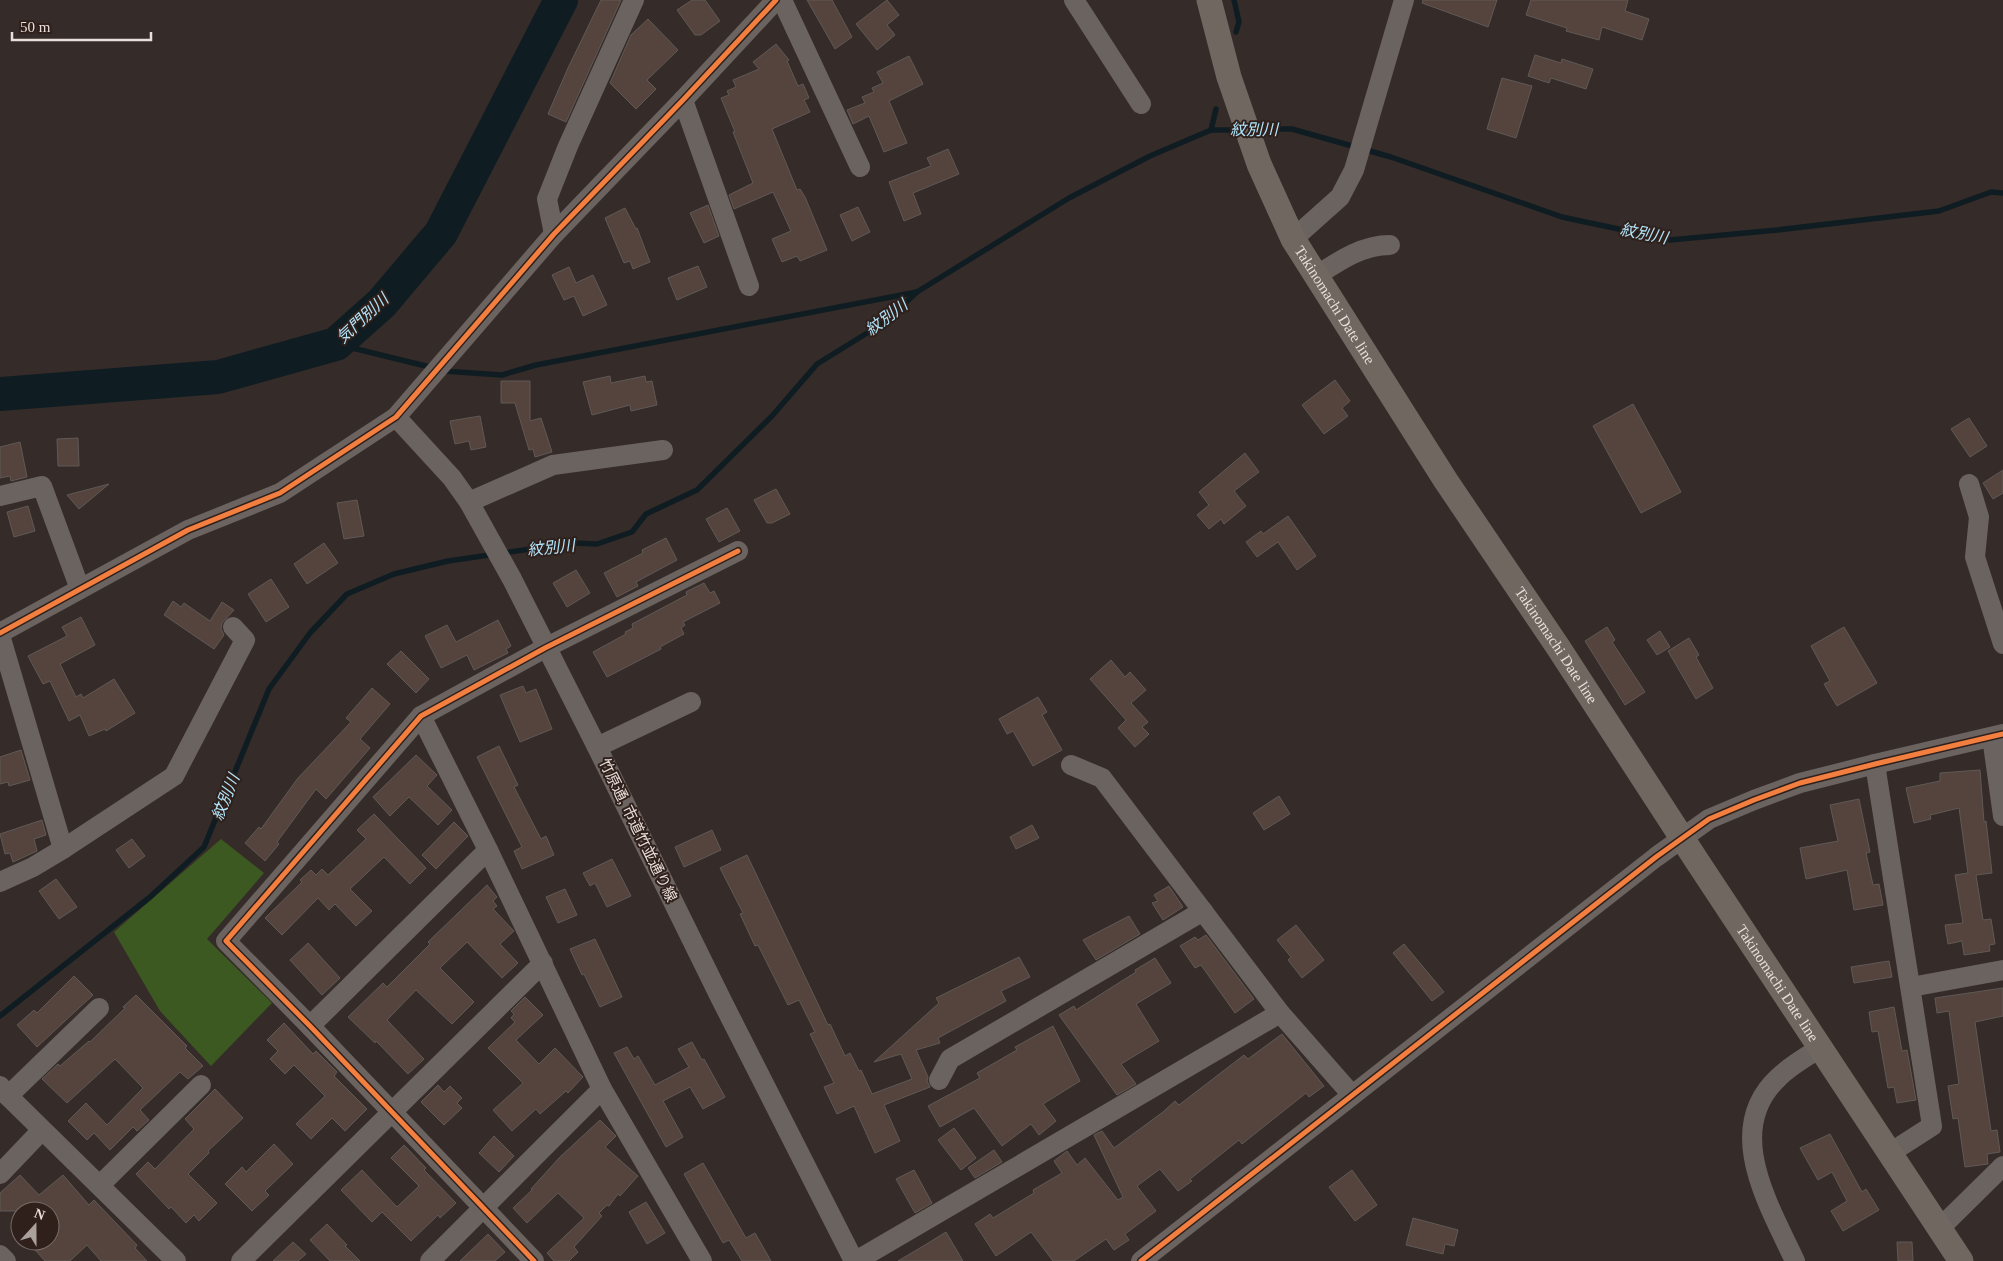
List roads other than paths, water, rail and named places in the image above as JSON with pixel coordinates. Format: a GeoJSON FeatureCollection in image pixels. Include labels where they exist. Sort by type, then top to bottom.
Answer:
{"type":"FeatureCollection","features":[{"type":"Feature","properties":{"kind":"main road","name":"Takinomachi Date line"},"geometry":{"type":"LineString","coordinates":[[1208,0],[1229,77],[1259,164],[1293,239],[1446,481],[1961,1261]]}},
{"type":"Feature","properties":{"kind":"street"},"geometry":{"type":"LineString","coordinates":[[554,234],[547,199],[568,146],[634,0]]}},
{"type":"Feature","properties":{"kind":"street"},"geometry":{"type":"LineString","coordinates":[[63,849],[0,634],[188,530],[280,493],[396,417],[554,234],[684,100],[776,0]]}},
{"type":"Feature","properties":{"kind":"street"},"geometry":{"type":"LineString","coordinates":[[782,0],[860,166]]}},
{"type":"Feature","properties":{"kind":"street"},"geometry":{"type":"LineString","coordinates":[[1074,0],[1141,104]]}},
{"type":"Feature","properties":{"kind":"street"},"geometry":{"type":"LineString","coordinates":[[1293,239],[1340,197],[1354,170],[1404,0]]}},
{"type":"Feature","properties":{"kind":"street"},"geometry":{"type":"LineString","coordinates":[[684,100],[748,286]]}},
{"type":"Feature","properties":{"kind":"street"},"geometry":{"type":"LineString","coordinates":[[1316,276],[1347,255],[1378,245],[1390,245]]}},
{"type":"Feature","properties":{"kind":"street","name":"竹原通, 市道竹並通り線"},"geometry":{"type":"LineString","coordinates":[[396,417],[452,478],[469,502],[512,579],[545,648],[597,746],[723,1003],[855,1261]]}},
{"type":"Feature","properties":{"kind":"street"},"geometry":{"type":"LineString","coordinates":[[469,502],[553,465],[663,450]]}},
{"type":"Feature","properties":{"kind":"street"},"geometry":{"type":"LineString","coordinates":[[1968,484],[1979,517],[1975,557],[2003,644]]}},
{"type":"Feature","properties":{"kind":"street"},"geometry":{"type":"LineString","coordinates":[[0,496],[42,486],[80,589]]}},
{"type":"Feature","properties":{"kind":"street"},"geometry":{"type":"LineString","coordinates":[[534,1261],[310,1026],[226,941],[421,716],[545,648],[738,552]]}},
{"type":"Feature","properties":{"kind":"street"},"geometry":{"type":"LineString","coordinates":[[0,882],[33,867],[63,849],[174,776],[245,640],[233,627]]}},
{"type":"Feature","properties":{"kind":"street"},"geometry":{"type":"LineString","coordinates":[[597,746],[691,702]]}},
{"type":"Feature","properties":{"kind":"street"},"geometry":{"type":"LineString","coordinates":[[421,716],[543,963],[602,1089],[702,1261]]}},
{"type":"Feature","properties":{"kind":"street"},"geometry":{"type":"LineString","coordinates":[[1141,1261],[1682,837],[1709,819],[1754,800],[1800,784],[1997,735],[2003,816]]}},
{"type":"Feature","properties":{"kind":"street"},"geometry":{"type":"LineString","coordinates":[[1875,764],[1932,1126],[1890,1153]]}},
{"type":"Feature","properties":{"kind":"street"},"geometry":{"type":"LineString","coordinates":[[1071,765],[1102,778],[1280,1013],[1352,1095]]}},
{"type":"Feature","properties":{"kind":"street"},"geometry":{"type":"LineString","coordinates":[[310,1026],[488,850]]}},
{"type":"Feature","properties":{"kind":"street"},"geometry":{"type":"LineString","coordinates":[[939,1080],[950,1059],[1202,911]]}},
{"type":"Feature","properties":{"kind":"street"},"geometry":{"type":"LineString","coordinates":[[241,1261],[543,963]]}},
{"type":"Feature","properties":{"kind":"street"},"geometry":{"type":"LineString","coordinates":[[1911,986],[2003,970]]}},
{"type":"Feature","properties":{"kind":"street"},"geometry":{"type":"LineString","coordinates":[[99,1008],[4,1091],[176,1261]]}},
{"type":"Feature","properties":{"kind":"street"},"geometry":{"type":"LineString","coordinates":[[855,1261],[1280,1013]]}},
{"type":"Feature","properties":{"kind":"street"},"geometry":{"type":"LineString","coordinates":[[1795,1261],[1760,1183],[1751,1144],[1753,1118],[1760,1099],[1778,1077],[1820,1048]]}},
{"type":"Feature","properties":{"kind":"street"},"geometry":{"type":"LineString","coordinates":[[100,1185],[201,1084]]}},
{"type":"Feature","properties":{"kind":"street"},"geometry":{"type":"LineString","coordinates":[[430,1261],[602,1089]]}},
{"type":"Feature","properties":{"kind":"street"},"geometry":{"type":"LineString","coordinates":[[0,1174],[42,1130]]}},
{"type":"Feature","properties":{"kind":"street"},"geometry":{"type":"LineString","coordinates":[[1940,1228],[2003,1166]]}},
{"type":"Feature","properties":{"kind":"street"},"geometry":{"type":"LineString","coordinates":[[0,1255],[6,1261]]}},
{"type":"Feature","properties":{"kind":"waterway","name":"気門別川"},"geometry":{"type":"LineString","coordinates":[[0,394],[218,377],[336,344],[382,303],[441,233],[561,0]]}},
{"type":"Feature","properties":{"kind":"waterway"},"geometry":{"type":"LineString","coordinates":[[1234,0],[1239,22],[1236,32]]}},
{"type":"Feature","properties":{"kind":"waterway"},"geometry":{"type":"LineString","coordinates":[[1211,130],[1216,109]]}},
{"type":"Feature","properties":{"kind":"waterway","name":"紋別川"},"geometry":{"type":"LineString","coordinates":[[1254,129],[1292,129],[1391,157],[1562,217],[1670,240],[1777,230],[1939,211],[1991,192],[2003,193]]}},
{"type":"Feature","properties":{"kind":"waterway","name":"紋別川"},"geometry":{"type":"LineString","coordinates":[[0,1016],[150,897],[204,847],[269,689],[310,633],[347,594],[394,574],[448,561],[572,543],[597,544],[632,532],[646,514],[697,490],[772,416],[817,364],[885,322],[917,292],[1069,198],[1150,156],[1211,130],[1240,130]]}},
{"type":"Feature","properties":{"kind":"waterway"},"geometry":{"type":"LineString","coordinates":[[443,371],[502,375],[536,365],[917,292]]}},
{"type":"Feature","properties":{"kind":"waterway"},"geometry":{"type":"LineString","coordinates":[[336,344],[434,368]]}}]}
